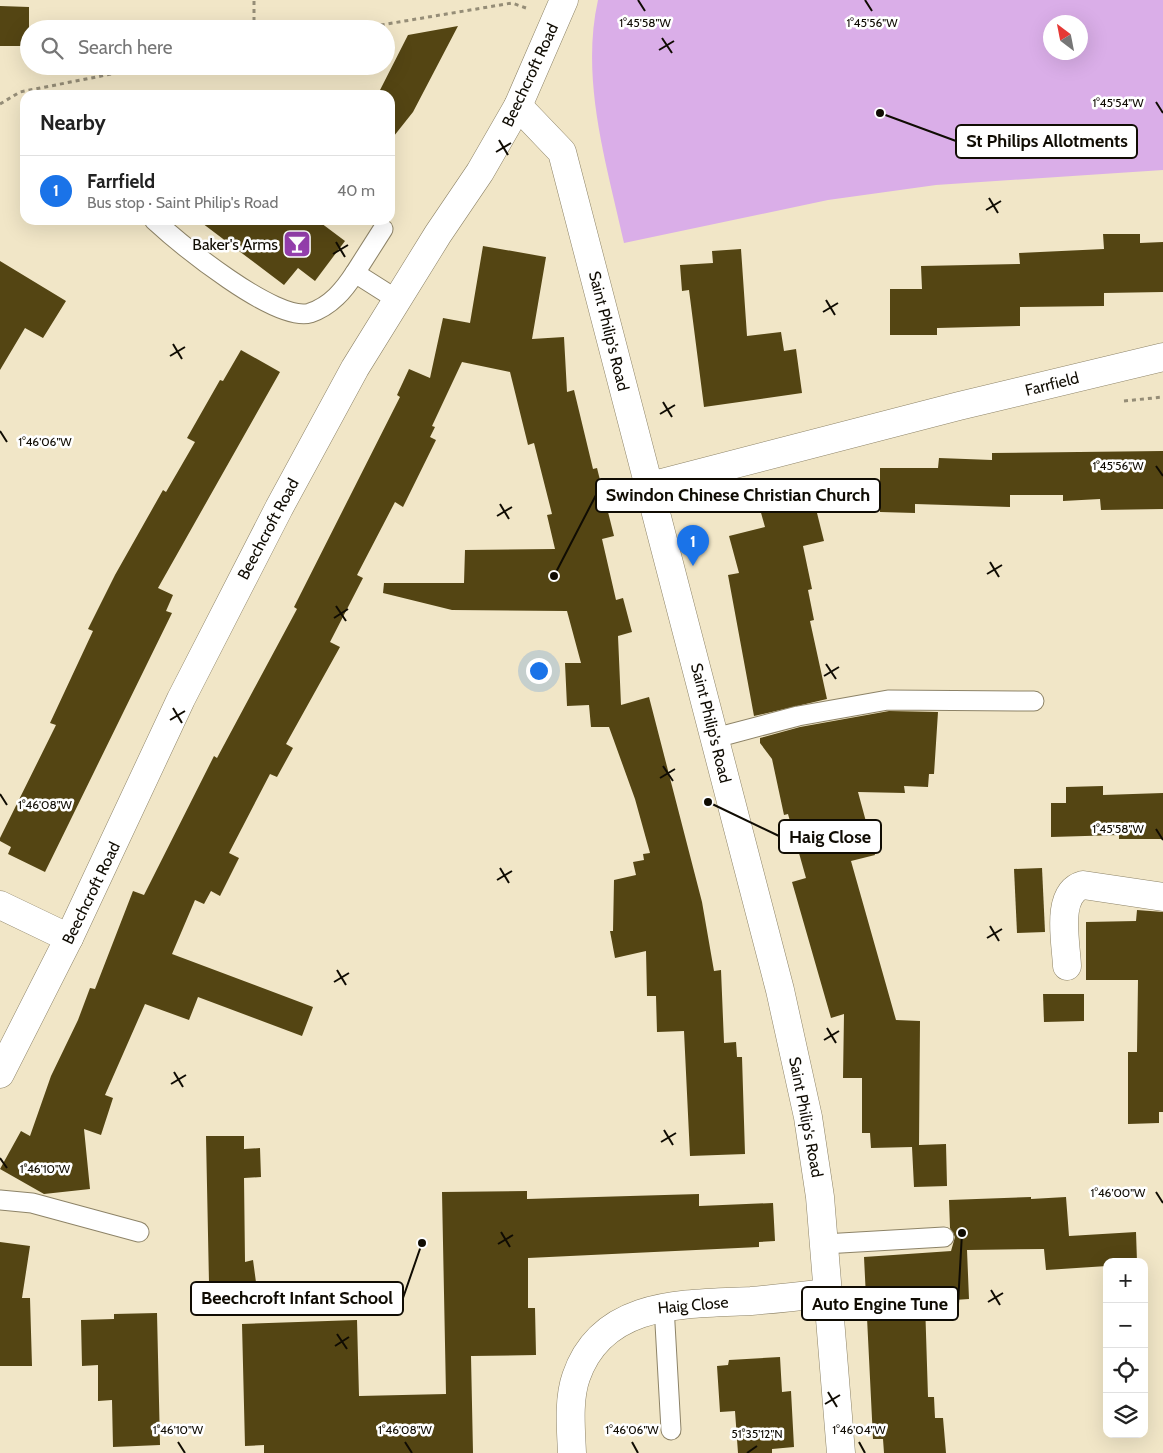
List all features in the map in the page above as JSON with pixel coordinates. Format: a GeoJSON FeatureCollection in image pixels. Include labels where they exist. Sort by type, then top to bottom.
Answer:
{"type":"FeatureCollection","features":[{"type":"Feature","properties":{"kind":"street","name":"Beechcroft Road"},"geometry":{"type":"LineString","coordinates":[[0,1074],[69,938],[211,639],[322,427],[396,299],[480,172],[518,106],[564,0]]}},
{"type":"Feature","properties":{"kind":"street","name":"Saint Philip's Road"},"geometry":{"type":"LineString","coordinates":[[518,106],[562,152],[780,990],[808,1117],[820,1197],[841,1453]]}},
{"type":"Feature","properties":{"kind":"street","name":"Farrfield"},"geometry":{"type":"LineString","coordinates":[[650,486],[959,406],[1163,358]]}},
{"type":"Feature","properties":{"kind":"street"},"geometry":{"type":"LineString","coordinates":[[1067,966],[1064,906],[1070,892],[1076,887],[1083,885],[1163,897]]}},
{"type":"Feature","properties":{"kind":"street"},"geometry":{"type":"LineString","coordinates":[[0,905],[69,938]]}},
{"type":"Feature","properties":{"kind":"street","name":"Haig Close"},"geometry":{"type":"LineString","coordinates":[[572,1453],[571,1414],[575,1378],[585,1356],[600,1339],[620,1322],[643,1311],[664,1306],[761,1300],[827,1293]]}},
{"type":"Feature","properties":{"kind":"lane"},"geometry":{"type":"LineString","coordinates":[[160,225],[229,280],[274,306],[290,312],[308,313],[322,307],[340,294],[356,273],[383,229]]}},
{"type":"Feature","properties":{"kind":"lane"},"geometry":{"type":"LineString","coordinates":[[356,273],[396,299]]}},
{"type":"Feature","properties":{"kind":"lane"},"geometry":{"type":"LineString","coordinates":[[715,738],[798,716],[888,700],[1034,701]]}},
{"type":"Feature","properties":{"kind":"lane"},"geometry":{"type":"LineString","coordinates":[[0,1200],[32,1203],[139,1232]]}},
{"type":"Feature","properties":{"kind":"lane"},"geometry":{"type":"LineString","coordinates":[[824,1244],[944,1237]]}},
{"type":"Feature","properties":{"kind":"lane"},"geometry":{"type":"LineString","coordinates":[[664,1306],[671,1430]]}},
{"type":"Feature","properties":{"kind":"path"},"geometry":{"type":"LineString","coordinates":[[254,0],[254,20]]}},
{"type":"Feature","properties":{"kind":"path"},"geometry":{"type":"LineString","coordinates":[[395,23],[512,3],[527,8]]}},
{"type":"Feature","properties":{"kind":"path"},"geometry":{"type":"LineString","coordinates":[[30,90],[106,75]]}},
{"type":"Feature","properties":{"kind":"path"},"geometry":{"type":"LineString","coordinates":[[0,104],[20,92]]}},
{"type":"Feature","properties":{"kind":"shaded area"},"geometry":{"type":"Polygon","coordinates":[[[598,0],[1163,0],[1163,170],[936,185],[828,200],[624,243],[598,122],[592,61],[593,30],[598,0]]]}},
{"type":"Feature","properties":{"kind":"building"},"geometry":{"type":"Polygon","coordinates":[[[0,6],[29,7],[29,20],[20,20],[20,46],[0,46],[0,6]]]}},
{"type":"Feature","properties":{"kind":"building"},"geometry":{"type":"Polygon","coordinates":[[[458,26],[413,112],[395,135],[395,90],[380,90],[388,75],[395,75],[395,61],[408,35],[458,26]]]}},
{"type":"Feature","properties":{"kind":"building"},"geometry":{"type":"Polygon","coordinates":[[[205,225],[324,225],[345,241],[315,281],[298,268],[284,285],[205,225]]]}},
{"type":"Feature","properties":{"kind":"building"},"geometry":{"type":"Polygon","coordinates":[[[1103,234],[1140,234],[1140,243],[1163,242],[1163,292],[1104,293],[1104,306],[1020,307],[1020,326],[937,328],[937,335],[890,335],[890,289],[922,289],[921,266],[1020,264],[1019,253],[1104,249],[1103,234]]]}},
{"type":"Feature","properties":{"kind":"building"},"geometry":{"type":"Polygon","coordinates":[[[483,246],[546,257],[532,339],[564,337],[567,392],[574,390],[593,469],[597,468],[614,536],[602,539],[616,600],[623,598],[632,632],[618,636],[621,705],[649,697],[702,902],[714,971],[721,970],[724,1043],[736,1042],[737,1057],[742,1057],[745,1154],[690,1156],[684,1031],[657,1032],[656,996],[647,996],[646,951],[615,958],[610,931],[613,931],[614,880],[636,875],[633,862],[644,860],[643,854],[650,853],[635,799],[609,727],[591,727],[589,705],[567,706],[565,663],[581,663],[567,611],[452,610],[383,593],[384,583],[464,583],[465,550],[555,549],[547,515],[552,514],[534,443],[528,445],[510,372],[462,362],[432,426],[435,427],[430,437],[436,440],[403,507],[395,502],[357,575],[363,578],[330,642],[340,647],[286,744],[293,748],[277,777],[270,774],[229,853],[239,858],[220,896],[211,891],[204,904],[195,900],[172,954],[313,1007],[302,1036],[198,997],[189,1020],[145,1004],[105,1095],[113,1098],[101,1135],[84,1129],[90,1189],[44,1194],[0,1169],[21,1131],[30,1136],[51,1076],[78,1020],[90,988],[95,989],[133,891],[144,895],[214,756],[217,758],[297,609],[294,607],[400,397],[397,395],[409,369],[430,378],[443,318],[470,323],[483,246]]]}},
{"type":"Feature","properties":{"kind":"building"},"geometry":{"type":"Polygon","coordinates":[[[741,249],[747,336],[781,332],[784,351],[796,349],[802,393],[704,407],[689,290],[682,291],[680,265],[713,263],[712,251],[741,249]]]}},
{"type":"Feature","properties":{"kind":"building"},"geometry":{"type":"Polygon","coordinates":[[[0,261],[66,301],[43,338],[25,328],[0,370],[0,261]]]}},
{"type":"Feature","properties":{"kind":"building"},"geometry":{"type":"Polygon","coordinates":[[[241,350],[280,372],[158,588],[173,595],[166,611],[172,613],[45,872],[8,854],[11,847],[0,841],[0,838],[56,725],[50,723],[93,631],[88,629],[115,575],[163,490],[166,492],[195,442],[187,438],[220,380],[223,381],[241,350]]]}},
{"type":"Feature","properties":{"kind":"building"},"geometry":{"type":"Polygon","coordinates":[[[1163,451],[1163,509],[1101,510],[1100,499],[1063,501],[1063,495],[1010,495],[1010,507],[915,504],[915,513],[880,512],[880,468],[938,468],[939,458],[992,460],[992,453],[1163,451]]]}},
{"type":"Feature","properties":{"kind":"building"},"geometry":{"type":"Polygon","coordinates":[[[811,489],[824,541],[803,546],[812,589],[808,590],[814,620],[810,621],[827,699],[754,716],[728,575],[739,573],[729,536],[765,527],[758,502],[811,489]]]}},
{"type":"Feature","properties":{"kind":"building"},"geometry":{"type":"Polygon","coordinates":[[[889,711],[938,712],[934,774],[929,774],[928,787],[904,786],[905,793],[858,792],[875,855],[851,861],[896,1020],[920,1021],[919,1145],[946,1144],[947,1186],[914,1187],[912,1147],[871,1148],[870,1133],[862,1133],[862,1078],[843,1078],[844,1014],[831,1018],[792,882],[806,878],[788,814],[784,815],[772,759],[760,743],[760,738],[800,727],[889,711]]]}},
{"type":"Feature","properties":{"kind":"building"},"geometry":{"type":"Polygon","coordinates":[[[1103,786],[1103,795],[1163,793],[1163,839],[1119,839],[1119,835],[1051,837],[1051,803],[1066,803],[1066,787],[1103,786]]]}},
{"type":"Feature","properties":{"kind":"building"},"geometry":{"type":"Polygon","coordinates":[[[1042,868],[1045,932],[1017,933],[1014,869],[1042,868]]]}},
{"type":"Feature","properties":{"kind":"building"},"geometry":{"type":"Polygon","coordinates":[[[1137,910],[1163,912],[1163,1112],[1159,1112],[1159,1123],[1128,1124],[1128,1052],[1137,1052],[1138,980],[1086,980],[1086,922],[1136,921],[1137,910]]]}},
{"type":"Feature","properties":{"kind":"building"},"geometry":{"type":"Polygon","coordinates":[[[1043,994],[1084,994],[1084,1021],[1044,1022],[1043,994]]]}},
{"type":"Feature","properties":{"kind":"building"},"geometry":{"type":"Polygon","coordinates":[[[206,1136],[244,1136],[244,1149],[260,1148],[261,1177],[244,1178],[245,1262],[253,1260],[258,1297],[212,1303],[209,1283],[206,1136]]]}},
{"type":"Feature","properties":{"kind":"building"},"geometry":{"type":"Polygon","coordinates":[[[527,1191],[527,1199],[699,1194],[699,1206],[773,1203],[775,1241],[759,1242],[759,1247],[528,1258],[528,1308],[535,1308],[536,1355],[471,1356],[473,1453],[264,1453],[264,1445],[245,1446],[242,1324],[357,1320],[359,1396],[446,1394],[442,1192],[527,1191]]]}},
{"type":"Feature","properties":{"kind":"building"},"geometry":{"type":"Polygon","coordinates":[[[1066,1197],[1069,1236],[1136,1232],[1137,1258],[1103,1258],[1103,1266],[1046,1270],[1044,1249],[967,1250],[969,1299],[925,1302],[928,1397],[934,1397],[935,1418],[943,1418],[946,1453],[884,1453],[883,1439],[873,1439],[864,1257],[966,1250],[951,1251],[955,1237],[950,1228],[949,1200],[1066,1197]]]}},
{"type":"Feature","properties":{"kind":"building"},"geometry":{"type":"Polygon","coordinates":[[[0,1242],[30,1246],[22,1298],[30,1298],[32,1366],[0,1366],[0,1242]]]}},
{"type":"Feature","properties":{"kind":"building"},"geometry":{"type":"Polygon","coordinates":[[[157,1313],[160,1445],[113,1447],[112,1400],[98,1401],[98,1365],[82,1366],[81,1320],[114,1319],[114,1314],[157,1313]]]}},
{"type":"Feature","properties":{"kind":"building"},"geometry":{"type":"Polygon","coordinates":[[[780,1357],[782,1392],[791,1391],[794,1447],[772,1449],[772,1453],[738,1453],[735,1411],[720,1412],[717,1366],[728,1365],[729,1360],[780,1357]]]}},
{"type":"Feature","properties":{"kind":"place","name":"St Philips Allotments"},"geometry":{"type":"Point","coordinates":[880,113]}},
{"type":"Feature","properties":{"kind":"place","name":"Baker's Arms"},"geometry":{"type":"Point","coordinates":[297,244]}},
{"type":"Feature","properties":{"kind":"place","name":"Farrfield"},"geometry":{"type":"Point","coordinates":[693,566]}},
{"type":"Feature","properties":{"kind":"place","name":"Swindon Chinese Christian Church"},"geometry":{"type":"Point","coordinates":[554,576]}},
{"type":"Feature","properties":{"kind":"place","name":"Haig Close"},"geometry":{"type":"Point","coordinates":[708,802]}},
{"type":"Feature","properties":{"kind":"place","name":"Auto Engine Tune"},"geometry":{"type":"Point","coordinates":[962,1233]}},
{"type":"Feature","properties":{"kind":"place","name":"Beechcroft Infant School"},"geometry":{"type":"Point","coordinates":[422,1243]}}]}
